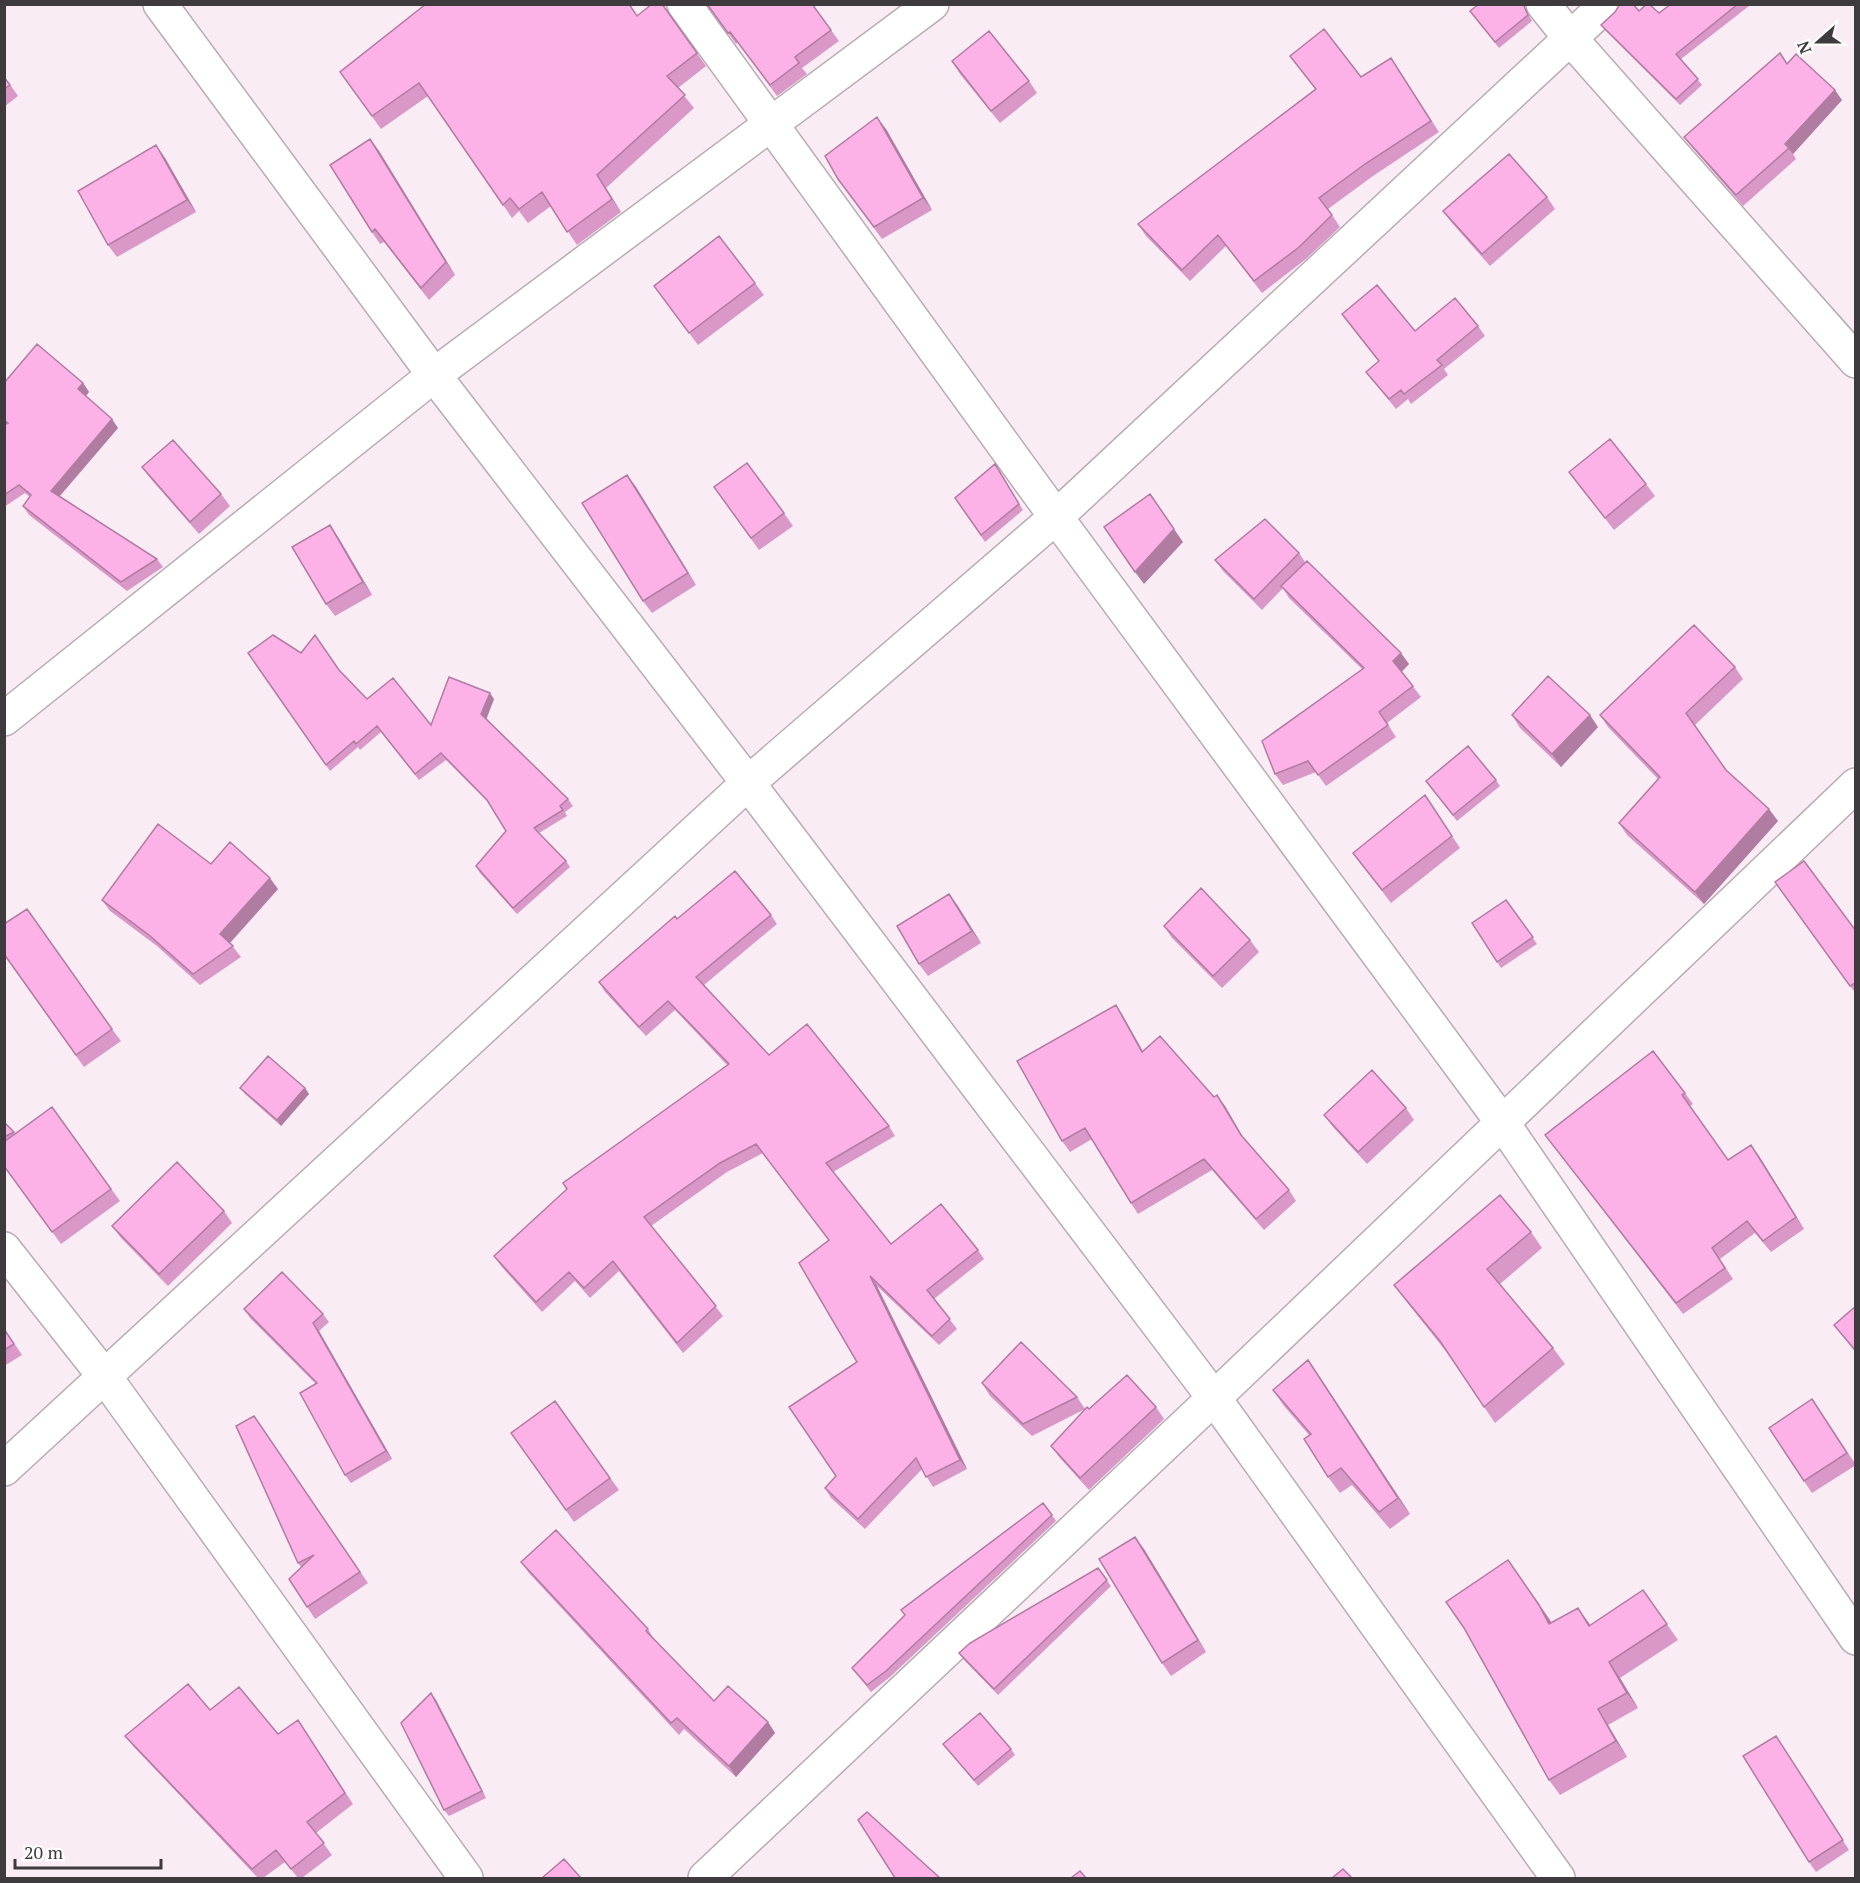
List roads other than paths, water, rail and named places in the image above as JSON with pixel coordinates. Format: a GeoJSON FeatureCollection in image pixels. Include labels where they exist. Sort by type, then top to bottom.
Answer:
{"type":"FeatureCollection","features":[{"type":"Feature","properties":{"kind":"street"},"geometry":{"type":"LineString","coordinates":[[160,4],[434,375],[748,783],[1214,1398],[1558,1878]]}},
{"type":"Feature","properties":{"kind":"street"},"geometry":{"type":"LineString","coordinates":[[684,4],[1056,517],[1502,1122],[1856,1638]]}},
{"type":"Feature","properties":{"kind":"street"},"geometry":{"type":"LineString","coordinates":[[4,719],[434,375],[932,4]]}},
{"type":"Feature","properties":{"kind":"street"},"geometry":{"type":"LineString","coordinates":[[1543,4],[1570,38],[1856,361]]}},
{"type":"Feature","properties":{"kind":"street"},"geometry":{"type":"LineString","coordinates":[[4,1469],[748,783],[1056,517],[1607,4]]}},
{"type":"Feature","properties":{"kind":"street"},"geometry":{"type":"LineString","coordinates":[[705,1878],[1214,1398],[1856,784]]}},
{"type":"Feature","properties":{"kind":"street"},"geometry":{"type":"LineString","coordinates":[[4,1249],[105,1377],[466,1878]]}}]}
